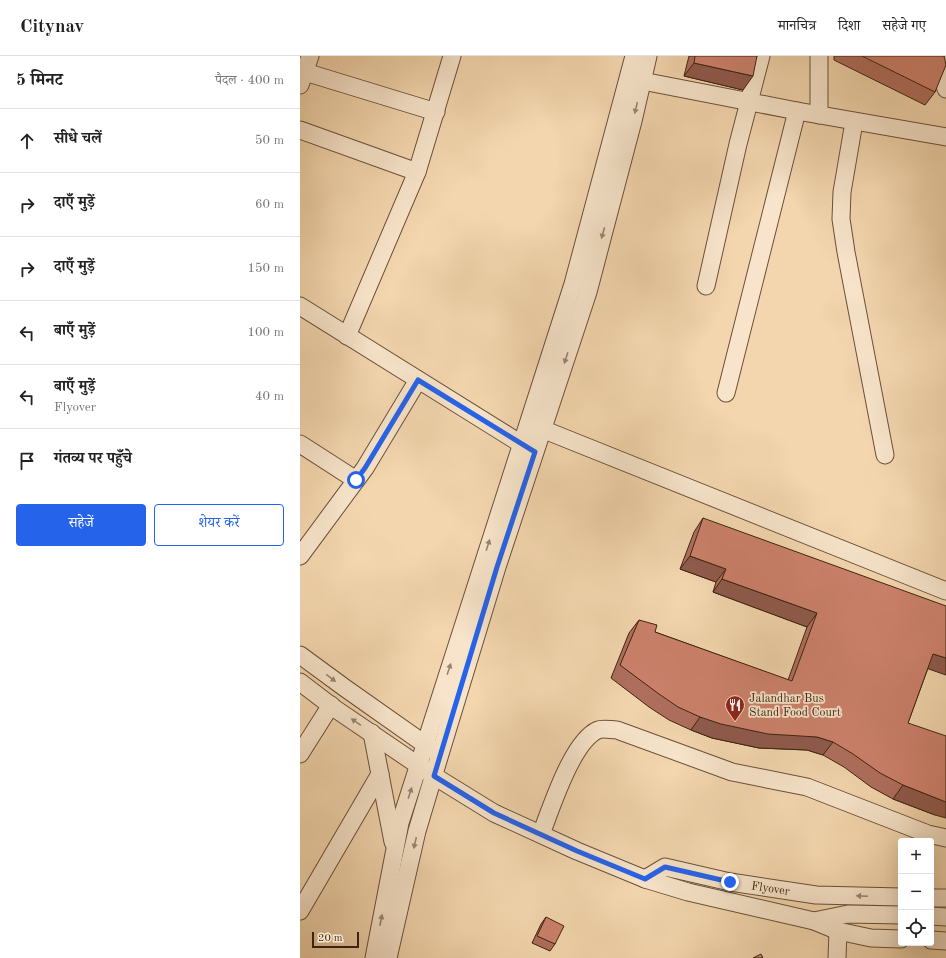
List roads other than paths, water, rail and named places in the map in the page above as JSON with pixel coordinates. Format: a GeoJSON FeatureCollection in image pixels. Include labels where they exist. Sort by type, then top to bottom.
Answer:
{"type":"FeatureCollection","features":[{"type":"Feature","properties":{"kind":"street"},"geometry":{"type":"LineString","coordinates":[[347,336],[417,172],[452,56]]}},
{"type":"Feature","properties":{"kind":"street"},"geometry":{"type":"LineString","coordinates":[[374,958],[400,823],[425,744],[528,448],[542,429],[588,292],[635,79],[634,56]]}},
{"type":"Feature","properties":{"kind":"street"},"geometry":{"type":"LineString","coordinates":[[388,958],[417,831],[497,567],[573,284],[635,79],[648,56]]}},
{"type":"Feature","properties":{"kind":"street"},"geometry":{"type":"LineString","coordinates":[[706,286],[738,144],[761,56]]}},
{"type":"Feature","properties":{"kind":"street"},"geometry":{"type":"LineString","coordinates":[[819,56],[819,115]]}},
{"type":"Feature","properties":{"kind":"street"},"geometry":{"type":"LineString","coordinates":[[937,56],[946,89]]}},
{"type":"Feature","properties":{"kind":"street"},"geometry":{"type":"LineString","coordinates":[[305,71],[436,112]]}},
{"type":"Feature","properties":{"kind":"street"},"geometry":{"type":"LineString","coordinates":[[635,79],[854,122],[946,137]]}},
{"type":"Feature","properties":{"kind":"street"},"geometry":{"type":"LineString","coordinates":[[726,393],[797,111]]}},
{"type":"Feature","properties":{"kind":"street"},"geometry":{"type":"LineString","coordinates":[[854,122],[842,192],[841,220],[885,455]]}},
{"type":"Feature","properties":{"kind":"street"},"geometry":{"type":"LineString","coordinates":[[300,130],[417,172]]}},
{"type":"Feature","properties":{"kind":"street"},"geometry":{"type":"LineString","coordinates":[[300,306],[528,448]]}},
{"type":"Feature","properties":{"kind":"street"},"geometry":{"type":"LineString","coordinates":[[300,556],[365,468],[418,380]]}},
{"type":"Feature","properties":{"kind":"street"},"geometry":{"type":"LineString","coordinates":[[542,429],[946,591]]}},
{"type":"Feature","properties":{"kind":"street"},"geometry":{"type":"LineString","coordinates":[[300,444],[356,480]]}},
{"type":"Feature","properties":{"kind":"street"},"geometry":{"type":"LineString","coordinates":[[300,655],[440,754]]}},
{"type":"Feature","properties":{"kind":"street"},"geometry":{"type":"LineString","coordinates":[[300,682],[418,766],[494,813],[645,879],[688,892],[814,921],[838,930],[871,938],[898,939]]}},
{"type":"Feature","properties":{"kind":"street"},"geometry":{"type":"LineString","coordinates":[[300,754],[331,705]]}},
{"type":"Feature","properties":{"kind":"street"},"geometry":{"type":"LineString","coordinates":[[541,834],[557,792],[574,756],[584,740],[599,730],[617,730],[732,772],[807,787],[928,834],[946,838]]}},
{"type":"Feature","properties":{"kind":"street"},"geometry":{"type":"LineString","coordinates":[[372,733],[395,850]]}},
{"type":"Feature","properties":{"kind":"street"},"geometry":{"type":"LineString","coordinates":[[300,911],[380,774]]}},
{"type":"Feature","properties":{"kind":"street","name":"Flyover"},"geometry":{"type":"LineString","coordinates":[[645,879],[665,867],[730,882],[816,895],[898,897]]}},
{"type":"Feature","properties":{"kind":"street"},"geometry":{"type":"LineString","coordinates":[[934,898],[946,898]]}},
{"type":"Feature","properties":{"kind":"street"},"geometry":{"type":"LineString","coordinates":[[814,921],[848,914],[898,915]]}},
{"type":"Feature","properties":{"kind":"street"},"geometry":{"type":"LineString","coordinates":[[934,916],[946,917]]}},
{"type":"Feature","properties":{"kind":"street"},"geometry":{"type":"LineString","coordinates":[[837,958],[838,930]]}},
{"type":"Feature","properties":{"kind":"street"},"geometry":{"type":"LineString","coordinates":[[934,940],[946,941]]}},
{"type":"Feature","properties":{"kind":"place","name":"Jalandhar Bus Stand Food Court"},"geometry":{"type":"Point","coordinates":[735,722]}}]}
